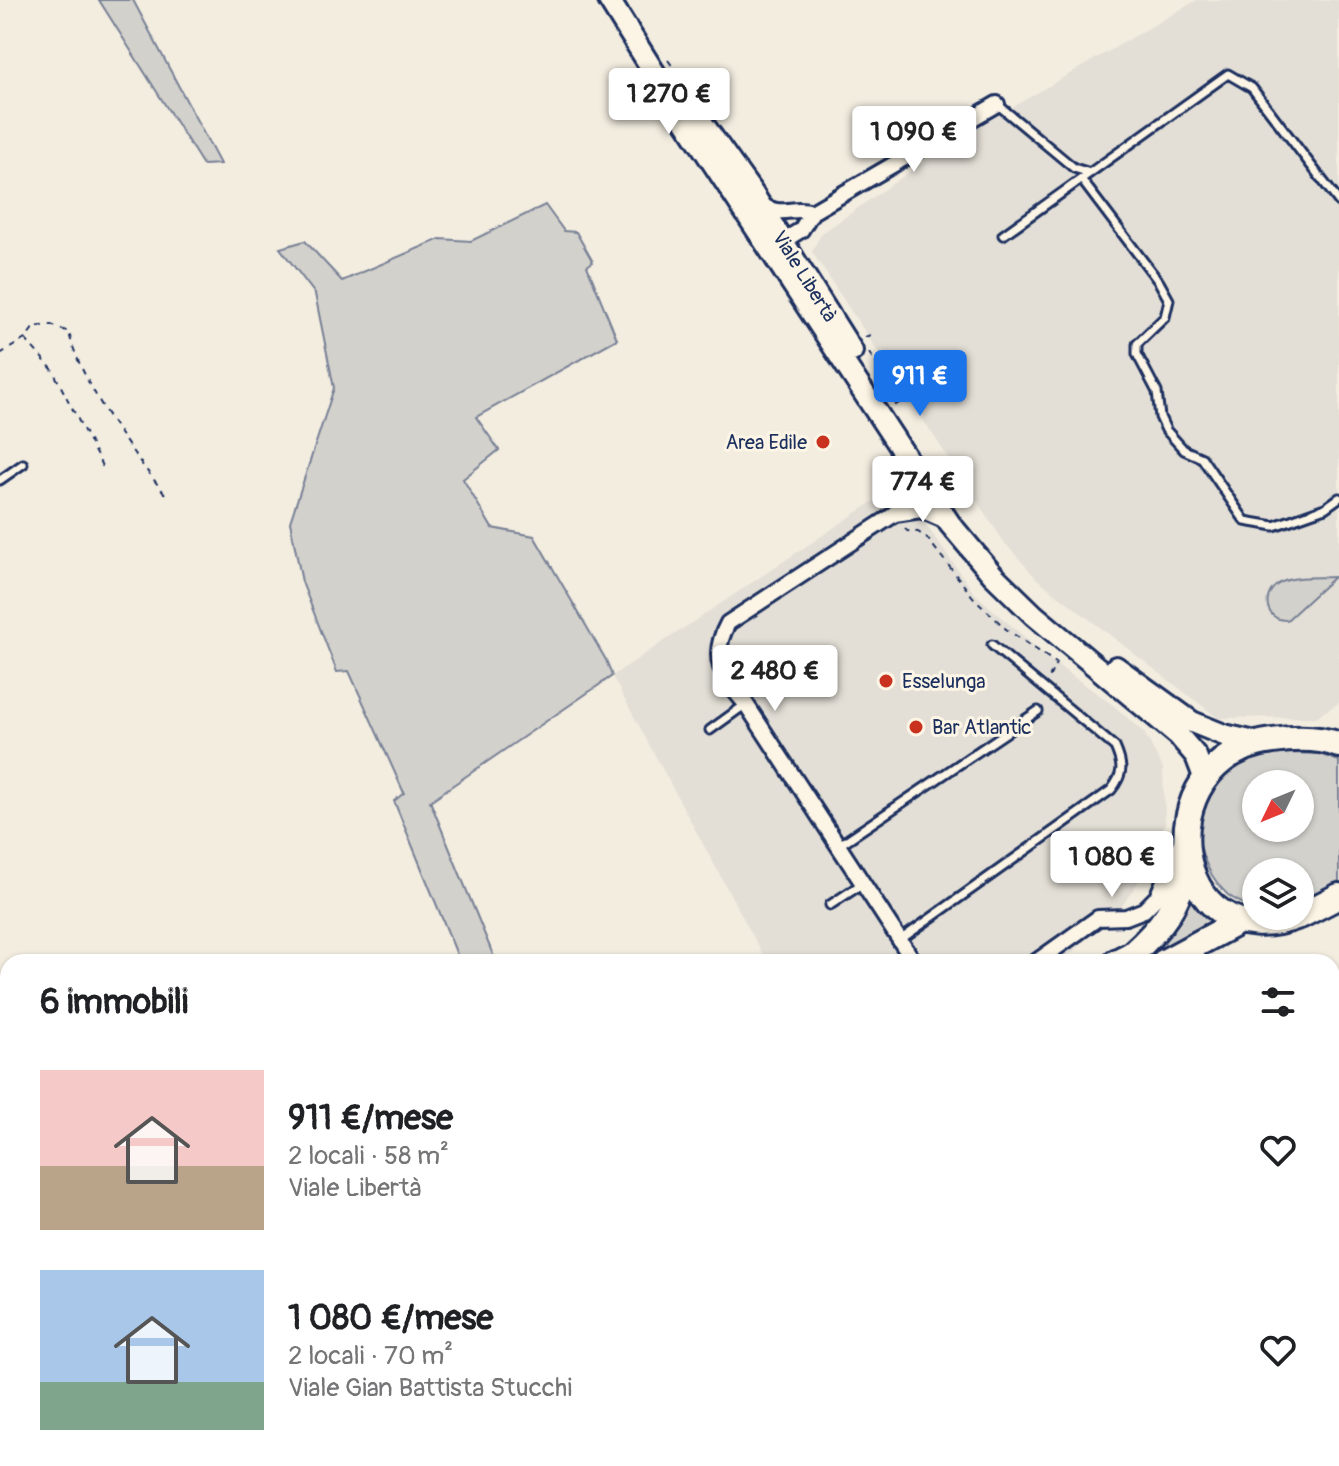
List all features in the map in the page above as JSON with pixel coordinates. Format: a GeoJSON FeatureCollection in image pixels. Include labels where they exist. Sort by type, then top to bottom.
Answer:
{"type":"FeatureCollection","features":[{"type":"Feature","properties":{"kind":"main road","name":"Viale Libertà"},"geometry":{"type":"LineString","coordinates":[[609,0],[639,45],[678,91],[749,204],[766,242],[950,524],[993,575],[1034,615],[1178,735],[1196,756],[1204,777]]}},
{"type":"Feature","properties":{"kind":"main road","name":"Viale Libertà"},"geometry":{"type":"LineString","coordinates":[[766,242],[954,511],[990,555],[1062,626],[1182,716],[1207,729],[1259,743]]}},
{"type":"Feature","properties":{"kind":"main road"},"geometry":{"type":"LineString","coordinates":[[1314,739],[1339,725]]}},
{"type":"Feature","properties":{"kind":"main road"},"geometry":{"type":"LineString","coordinates":[[1240,921],[1207,900],[1193,879],[1185,854],[1188,815],[1204,777],[1226,757],[1259,743],[1314,739],[1339,745]]}},
{"type":"Feature","properties":{"kind":"main road"},"geometry":{"type":"LineString","coordinates":[[1129,954],[1155,933],[1173,909],[1188,866]]}},
{"type":"Feature","properties":{"kind":"main road"},"geometry":{"type":"LineString","coordinates":[[1314,909],[1339,896]]}},
{"type":"Feature","properties":{"kind":"main road"},"geometry":{"type":"LineString","coordinates":[[1179,954],[1240,921]]}},
{"type":"Feature","properties":{"kind":"street"},"geometry":{"type":"LineString","coordinates":[[766,242],[801,230],[812,212],[997,104]]}},
{"type":"Feature","properties":{"kind":"street"},"geometry":{"type":"LineString","coordinates":[[749,204],[774,212],[803,209],[812,212]]}},
{"type":"Feature","properties":{"kind":"street"},"geometry":{"type":"LineString","coordinates":[[895,514],[908,487],[909,463]]}},
{"type":"Feature","properties":{"kind":"street"},"geometry":{"type":"LineString","coordinates":[[909,954],[746,704],[722,673],[718,650],[728,623],[895,514],[929,511],[950,524]]}},
{"type":"Feature","properties":{"kind":"street"},"geometry":{"type":"LineString","coordinates":[[1047,954],[1098,918],[1126,917],[1144,910],[1157,897],[1186,832]]}},
{"type":"Feature","properties":{"kind":"lane"},"geometry":{"type":"LineString","coordinates":[[1003,235],[1228,74],[1252,88],[1339,202]]}},
{"type":"Feature","properties":{"kind":"lane"},"geometry":{"type":"LineString","coordinates":[[997,104],[1074,168],[1090,173]]}},
{"type":"Feature","properties":{"kind":"lane"},"geometry":{"type":"LineString","coordinates":[[1081,179],[1159,282],[1169,300],[1165,317],[1137,344],[1137,354],[1157,392],[1160,417],[1166,430],[1184,450],[1202,458],[1245,521],[1274,526],[1325,508],[1339,498]]}},
{"type":"Feature","properties":{"kind":"lane"},"geometry":{"type":"LineString","coordinates":[[0,480],[23,464]]}},
{"type":"Feature","properties":{"kind":"lane"},"geometry":{"type":"LineString","coordinates":[[900,940],[1111,790],[1120,779],[1123,764],[1115,747],[992,645]]}},
{"type":"Feature","properties":{"kind":"lane"},"geometry":{"type":"LineString","coordinates":[[710,730],[746,704]]}},
{"type":"Feature","properties":{"kind":"lane"},"geometry":{"type":"LineString","coordinates":[[838,846],[1038,711]]}},
{"type":"Feature","properties":{"kind":"lane"},"geometry":{"type":"LineString","coordinates":[[830,905],[863,884]]}},
{"type":"Feature","properties":{"kind":"path"},"geometry":{"type":"LineString","coordinates":[[0,354],[25,339],[34,327],[51,325],[69,332],[73,354],[85,375],[142,465],[166,495]]}},
{"type":"Feature","properties":{"kind":"path"},"geometry":{"type":"LineString","coordinates":[[860,340],[876,333]]}},
{"type":"Feature","properties":{"kind":"path"},"geometry":{"type":"LineString","coordinates":[[25,339],[52,369],[104,470]]}},
{"type":"Feature","properties":{"kind":"path"},"geometry":{"type":"LineString","coordinates":[[868,352],[901,402],[897,404]]}},
{"type":"Feature","properties":{"kind":"shaded area"},"geometry":{"type":"Polygon","coordinates":[[[99,0],[133,0],[220,164],[203,165],[99,0]]]}},
{"type":"Feature","properties":{"kind":"shaded area"},"geometry":{"type":"Polygon","coordinates":[[[1197,0],[1339,0],[1339,703],[1316,717],[1218,718],[1037,579],[1004,542],[812,252],[821,234],[949,144],[1197,0]]]}},
{"type":"Feature","properties":{"kind":"shaded area"},"geometry":{"type":"Polygon","coordinates":[[[545,205],[564,231],[576,232],[593,262],[587,266],[617,339],[476,417],[499,450],[463,479],[492,528],[534,536],[606,660],[612,676],[430,801],[493,954],[457,954],[394,801],[404,793],[349,671],[337,672],[302,582],[290,522],[334,388],[315,294],[280,248],[305,241],[342,281],[440,239],[471,241],[545,205]]]}},
{"type":"Feature","properties":{"kind":"shaded area"},"geometry":{"type":"Polygon","coordinates":[[[898,485],[974,593],[1053,662],[1113,705],[1145,734],[1163,768],[1165,822],[1156,855],[1122,906],[1071,954],[763,954],[612,676],[898,485]]]}},
{"type":"Feature","properties":{"kind":"shaded area"},"geometry":{"type":"Polygon","coordinates":[[[1334,577],[1287,620],[1270,612],[1269,595],[1277,585],[1297,578],[1334,577]]]}},
{"type":"Feature","properties":{"kind":"shaded area"},"geometry":{"type":"Polygon","coordinates":[[[1319,754],[1339,761],[1339,881],[1314,894],[1314,858],[1242,858],[1242,902],[1228,895],[1208,868],[1202,852],[1199,819],[1210,787],[1222,774],[1246,760],[1264,756],[1319,754]]]}},
{"type":"Feature","properties":{"kind":"shaded area"},"geometry":{"type":"Polygon","coordinates":[[[1190,893],[1219,922],[1157,954],[1150,954],[1175,926],[1190,893]]]}},
{"type":"Feature","properties":{"kind":"place","name":"Area Edile"},"geometry":{"type":"Point","coordinates":[823,442]}},
{"type":"Feature","properties":{"kind":"place","name":"Esselunga"},"geometry":{"type":"Point","coordinates":[886,681]}},
{"type":"Feature","properties":{"kind":"place","name":"Bar Atlantic"},"geometry":{"type":"Point","coordinates":[916,727]}}]}
